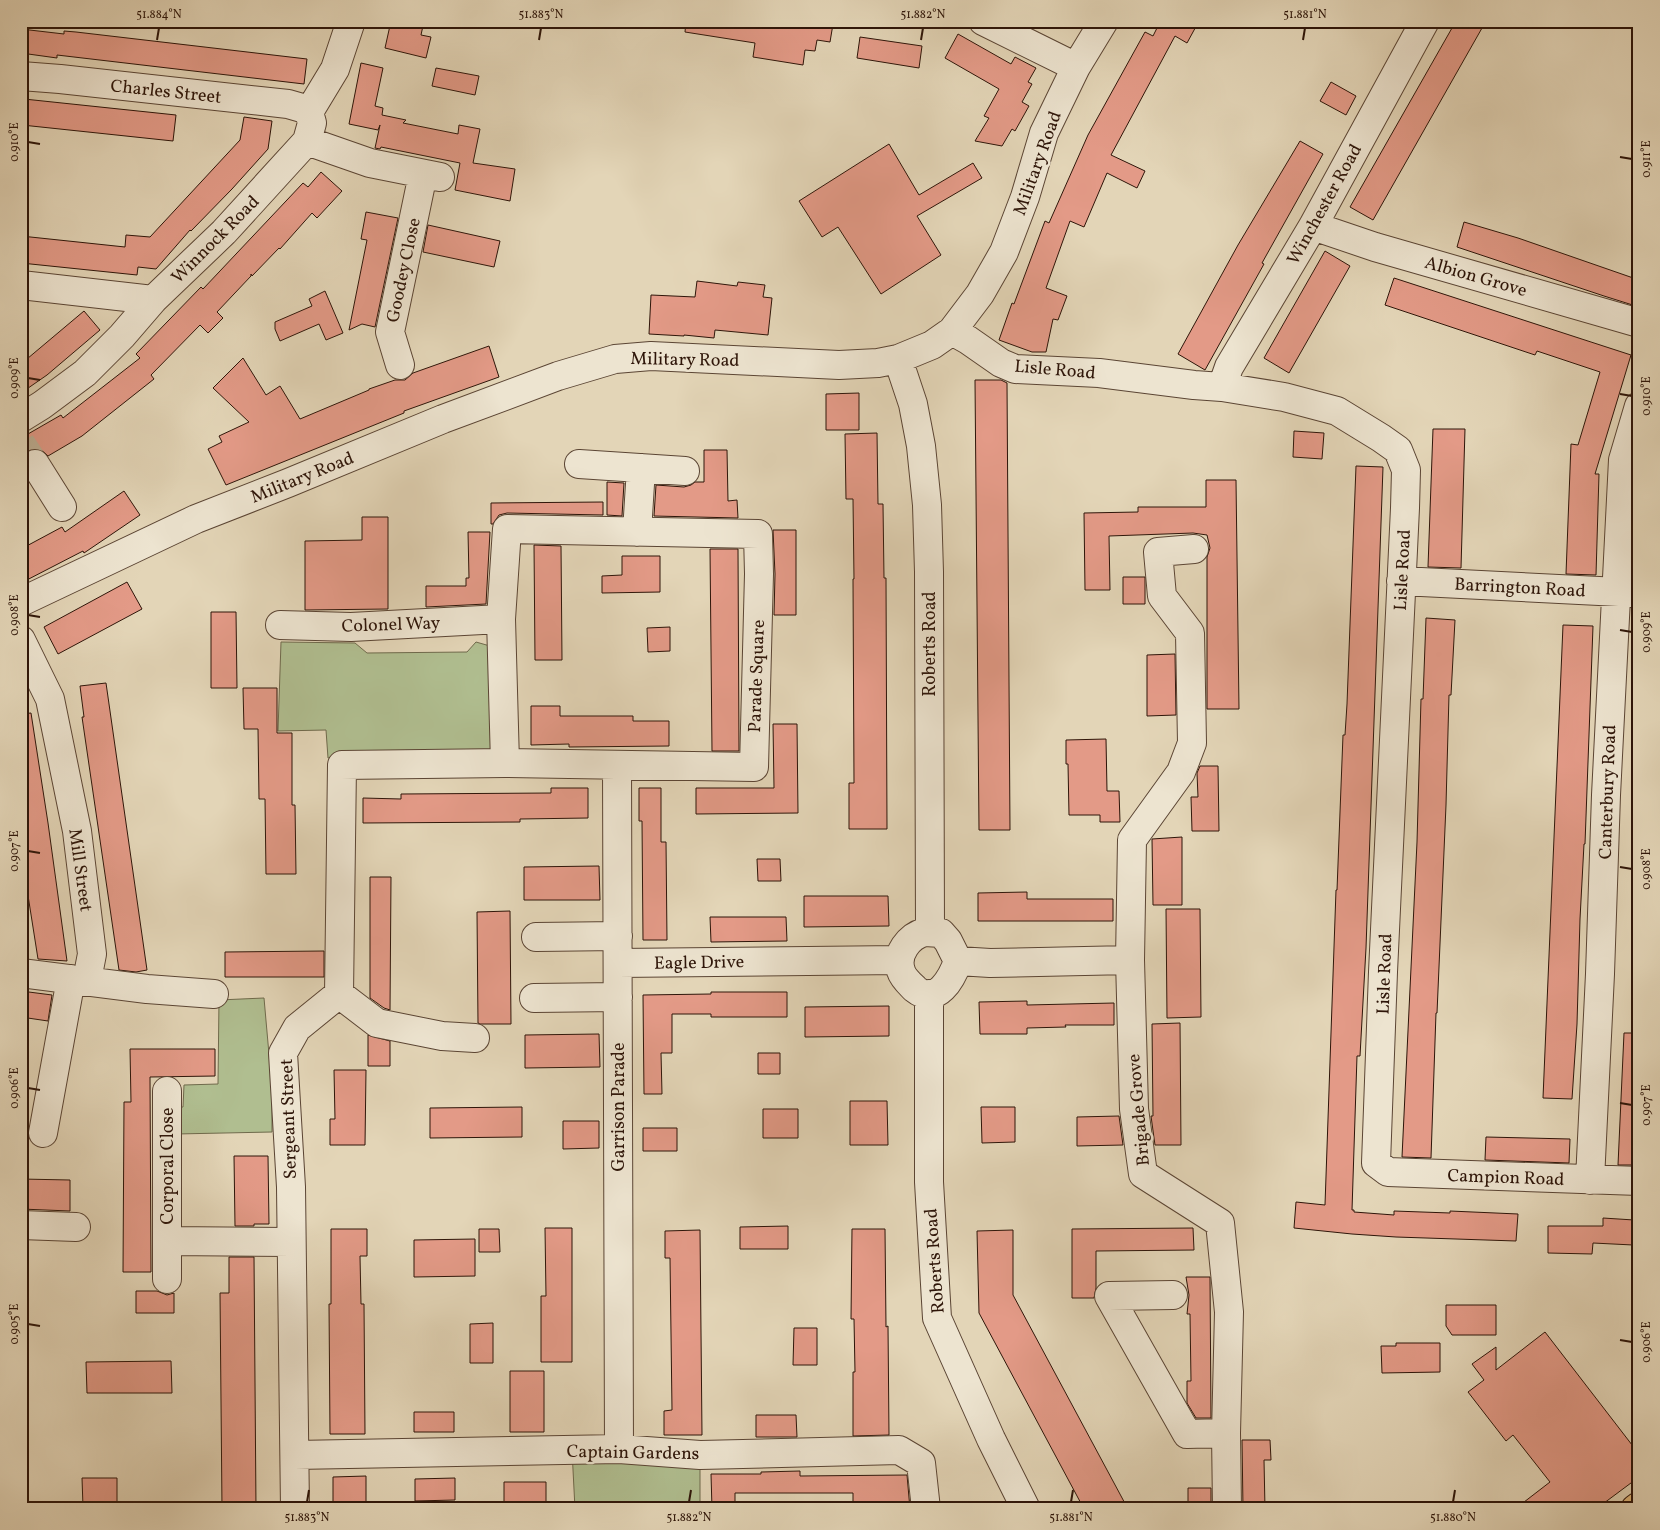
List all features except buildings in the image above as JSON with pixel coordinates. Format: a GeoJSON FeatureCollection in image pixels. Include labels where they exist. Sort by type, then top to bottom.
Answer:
{"type":"FeatureCollection","features":[{"type":"Feature","properties":{"kind":"main road"},"geometry":{"type":"LineString","coordinates":[[1635,1509],[1639,1506]]}},
{"type":"Feature","properties":{"kind":"street"},"geometry":{"type":"LineString","coordinates":[[307,141],[312,123],[309,112],[336,69],[351,21]]}},
{"type":"Feature","properties":{"kind":"street"},"geometry":{"type":"LineString","coordinates":[[983,21],[1076,68]]}},
{"type":"Feature","properties":{"kind":"street","name":"Military Road"},"geometry":{"type":"LineString","coordinates":[[21,602],[196,519],[443,419],[558,376],[615,359],[651,356],[839,365],[898,359],[932,345],[952,331],[980,294],[1004,252],[1025,197],[1044,133],[1076,68],[1104,21]]}},
{"type":"Feature","properties":{"kind":"street","name":"Winchester Road"},"geometry":{"type":"LineString","coordinates":[[1222,387],[1229,367],[1313,226],[1425,21]]}},
{"type":"Feature","properties":{"kind":"street","name":"Charles Street"},"geometry":{"type":"LineString","coordinates":[[21,76],[288,104],[309,112]]}},
{"type":"Feature","properties":{"kind":"street","name":"Goodey Close"},"geometry":{"type":"LineString","coordinates":[[307,141],[370,163],[432,175],[390,332],[400,365]]}},
{"type":"Feature","properties":{"kind":"street","name":"Winnock Road"},"geometry":{"type":"LineString","coordinates":[[21,418],[85,373],[122,336],[153,300],[224,232],[307,141]]}},
{"type":"Feature","properties":{"kind":"street","name":"Albion Grove"},"geometry":{"type":"LineString","coordinates":[[1313,226],[1375,247],[1639,323]]}},
{"type":"Feature","properties":{"kind":"street"},"geometry":{"type":"LineString","coordinates":[[21,285],[153,300]]}},
{"type":"Feature","properties":{"kind":"street","name":"Lisle Road"},"geometry":{"type":"LineString","coordinates":[[952,331],[1001,363],[1015,369],[1099,373],[1222,387],[1284,398],[1337,411],[1398,450],[1406,470],[1376,1163]]}},
{"type":"Feature","properties":{"kind":"street","name":"Roberts Road"},"geometry":{"type":"LineString","coordinates":[[898,359],[913,404],[922,446],[927,505],[929,572],[930,932]]}},
{"type":"Feature","properties":{"kind":"street","name":"Canterbury Road"},"geometry":{"type":"LineString","coordinates":[[1590,1180],[1606,795],[1628,592],[1623,460],[1639,406]]}},
{"type":"Feature","properties":{"kind":"street"},"geometry":{"type":"LineString","coordinates":[[35,464],[62,507]]}},
{"type":"Feature","properties":{"kind":"street"},"geometry":{"type":"LineString","coordinates":[[579,464],[685,471]]}},
{"type":"Feature","properties":{"kind":"street"},"geometry":{"type":"LineString","coordinates":[[637,532],[641,468]]}},
{"type":"Feature","properties":{"kind":"street","name":"Parade Square"},"geometry":{"type":"LineString","coordinates":[[507,529],[637,532],[758,534],[759,574],[754,768],[505,763],[501,619],[507,529]]}},
{"type":"Feature","properties":{"kind":"street"},"geometry":{"type":"LineString","coordinates":[[958,961],[990,963],[1130,960],[1132,840],[1181,772],[1192,744],[1190,633],[1162,596],[1158,552],[1194,549]]}},
{"type":"Feature","properties":{"kind":"street","name":"Barrington Road"},"geometry":{"type":"LineString","coordinates":[[1402,581],[1628,592]]}},
{"type":"Feature","properties":{"kind":"street","name":"Colonel Way"},"geometry":{"type":"LineString","coordinates":[[280,625],[351,627],[501,619]]}},
{"type":"Feature","properties":{"kind":"street","name":"Mill Street"},"geometry":{"type":"LineString","coordinates":[[21,640],[50,699],[77,831],[92,954],[79,980],[43,1134]]}},
{"type":"Feature","properties":{"kind":"street"},"geometry":{"type":"LineString","coordinates":[[475,1038],[442,1036],[377,1023],[339,994],[342,765],[505,763]]}},
{"type":"Feature","properties":{"kind":"street","name":"Garrison Parade"},"geometry":{"type":"LineString","coordinates":[[617,765],[619,1449]]}},
{"type":"Feature","properties":{"kind":"street"},"geometry":{"type":"LineString","coordinates":[[930,932],[941,933],[948,941],[958,961],[952,977],[946,985],[939,991],[929,994],[920,993],[910,985],[901,971],[899,960],[904,948],[917,934],[930,932]]}},
{"type":"Feature","properties":{"kind":"street"},"geometry":{"type":"LineString","coordinates":[[536,937],[618,936]]}},
{"type":"Feature","properties":{"kind":"street","name":"Eagle Drive"},"geometry":{"type":"LineString","coordinates":[[618,963],[899,960]]}},
{"type":"Feature","properties":{"kind":"street","name":"Brigade Grove"},"geometry":{"type":"LineString","coordinates":[[1130,960],[1134,1109],[1143,1174],[1220,1223],[1229,1312],[1226,1433],[1227,1509]]}},
{"type":"Feature","properties":{"kind":"street"},"geometry":{"type":"LineString","coordinates":[[21,973],[147,989],[214,994]]}},
{"type":"Feature","properties":{"kind":"street","name":"Sergeant Street"},"geometry":{"type":"LineString","coordinates":[[295,1509],[291,1187],[284,1053],[297,1028],[339,994]]}},
{"type":"Feature","properties":{"kind":"street","name":"Roberts Road"},"geometry":{"type":"LineString","coordinates":[[929,994],[929,1182],[937,1318],[991,1439],[1026,1509]]}},
{"type":"Feature","properties":{"kind":"street"},"geometry":{"type":"LineString","coordinates":[[534,998],[618,997]]}},
{"type":"Feature","properties":{"kind":"street","name":"Corporal Close"},"geometry":{"type":"LineString","coordinates":[[167,1091],[167,1279]]}},
{"type":"Feature","properties":{"kind":"street","name":"Campion Road"},"geometry":{"type":"LineString","coordinates":[[1376,1163],[1388,1172],[1639,1181]]}},
{"type":"Feature","properties":{"kind":"street"},"geometry":{"type":"LineString","coordinates":[[21,1225],[76,1227]]}},
{"type":"Feature","properties":{"kind":"street","name":"Corporal Close"},"geometry":{"type":"LineString","coordinates":[[167,1241],[291,1242]]}},
{"type":"Feature","properties":{"kind":"street"},"geometry":{"type":"LineString","coordinates":[[1173,1295],[1109,1296],[1187,1434],[1226,1433]]}},
{"type":"Feature","properties":{"kind":"street","name":"Captain Gardens"},"geometry":{"type":"LineString","coordinates":[[295,1454],[619,1449],[700,1455],[899,1450],[921,1463],[926,1509]]}},
{"type":"Feature","properties":{"kind":"green space"},"geometry":{"type":"Polygon","coordinates":[[[281,642],[355,643],[367,653],[467,652],[476,642],[490,646],[495,747],[484,757],[328,758],[326,730],[278,731],[281,642]]]}},
{"type":"Feature","properties":{"kind":"green space"},"geometry":{"type":"Polygon","coordinates":[[[264,998],[272,1088],[272,1132],[176,1134],[176,1107],[183,1107],[184,1085],[218,1084],[219,1000],[264,998]]]}},
{"type":"Feature","properties":{"kind":"green space"},"geometry":{"type":"Polygon","coordinates":[[[572,1450],[700,1455],[700,1509],[575,1509],[572,1450]]]}},
{"type":"Feature","properties":{"kind":"tunnel"},"geometry":{"type":"LineString","coordinates":[[21,443],[35,464]]}}]}
